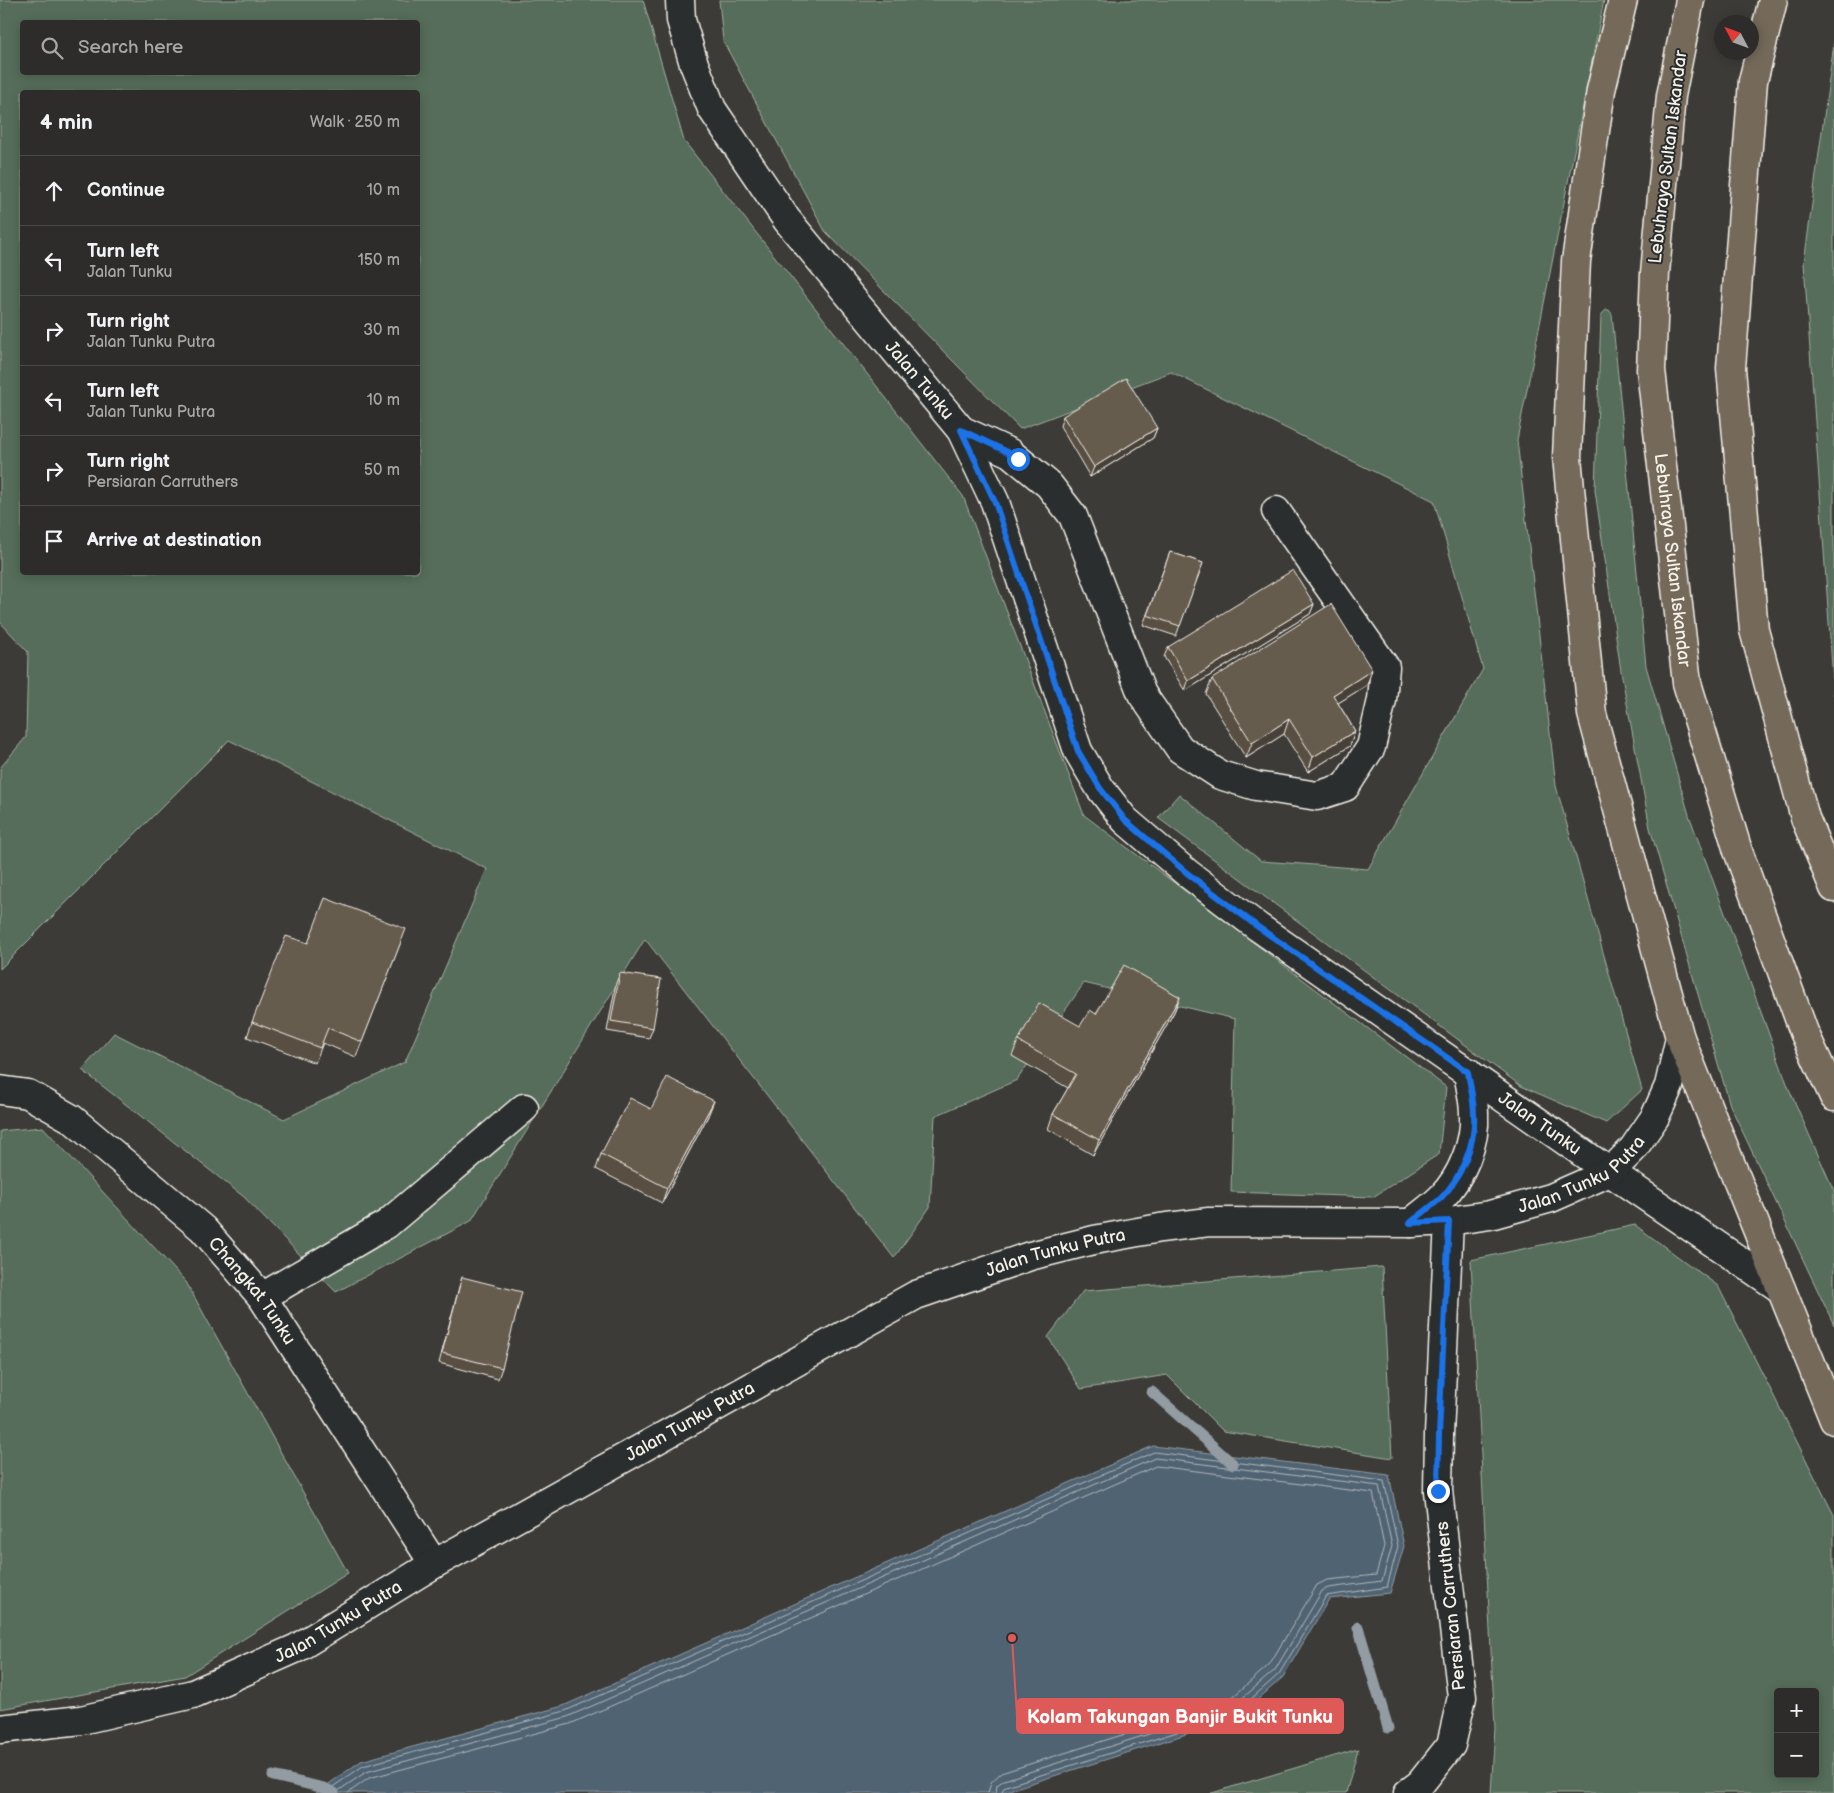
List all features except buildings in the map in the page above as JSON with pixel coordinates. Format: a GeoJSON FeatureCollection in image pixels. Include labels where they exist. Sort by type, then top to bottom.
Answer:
{"type":"FeatureCollection","features":[{"type":"Feature","properties":{"kind":"main road"},"geometry":{"type":"LineString","coordinates":[[1623,0],[1601,90],[1576,261],[1567,457],[1592,714],[1680,1038],[1834,1420]]}},
{"type":"Feature","properties":{"kind":"main road","name":"Lebuhraya Sultan Iskandar"},"geometry":{"type":"LineString","coordinates":[[1690,0],[1671,96],[1655,273],[1651,370],[1687,683],[1738,851],[1804,1032],[1834,1096]]}},
{"type":"Feature","properties":{"kind":"main road"},"geometry":{"type":"LineString","coordinates":[[1773,0],[1753,81],[1731,368],[1754,630],[1805,818],[1834,888]]}},
{"type":"Feature","properties":{"kind":"street","name":"Jalan Tunku"},"geometry":{"type":"LineString","coordinates":[[680,0],[681,20],[694,64],[712,109],[787,220],[961,430],[995,502],[1078,751],[1100,788],[1125,820],[1187,873],[1258,927],[1781,1289]]}},
{"type":"Feature","properties":{"kind":"street"},"geometry":{"type":"LineString","coordinates":[[961,430],[1010,453],[1049,485],[1074,516],[1142,694],[1180,749],[1220,775],[1256,786],[1317,796],[1345,787],[1371,747],[1382,700],[1385,667],[1276,510]]}},
{"type":"Feature","properties":{"kind":"street","name":"Jalan Tunku Putra"},"geometry":{"type":"LineString","coordinates":[[0,1729],[81,1720],[192,1694],[297,1648],[434,1564],[916,1295],[1030,1256],[1094,1240],[1160,1228],[1219,1222],[1410,1223],[1449,1221],[1490,1215],[1551,1198],[1610,1172],[1633,1149],[1655,1117],[1669,1086],[1680,1038]]}},
{"type":"Feature","properties":{"kind":"street"},"geometry":{"type":"LineString","coordinates":[[1410,1223],[1441,1198],[1454,1181],[1466,1159],[1472,1139],[1474,1115],[1468,1072]]}},
{"type":"Feature","properties":{"kind":"street","name":"Changkat Tunku"},"geometry":{"type":"LineString","coordinates":[[0,1090],[28,1094],[72,1119],[203,1229],[262,1297],[434,1564]]}},
{"type":"Feature","properties":{"kind":"street"},"geometry":{"type":"LineString","coordinates":[[262,1297],[387,1224],[524,1108]]}},
{"type":"Feature","properties":{"kind":"street","name":"Persiaran Carruthers"},"geometry":{"type":"LineString","coordinates":[[1408,1793],[1420,1784],[1450,1744],[1462,1697],[1438,1491],[1449,1221]]}},
{"type":"Feature","properties":{"kind":"green space"},"geometry":{"type":"Polygon","coordinates":[[[0,0],[643,0],[684,141],[963,496],[1084,815],[1446,1087],[1439,1154],[1373,1197],[1231,1192],[1235,1019],[1084,983],[1017,1080],[935,1116],[930,1207],[894,1258],[645,939],[471,1221],[336,1292],[244,1197],[82,1070],[114,1033],[284,1119],[405,1062],[487,869],[229,740],[0,969],[0,768],[26,737],[28,652],[0,622],[0,0]]]}},
{"type":"Feature","properties":{"kind":"green space"},"geometry":{"type":"Polygon","coordinates":[[[719,0],[1604,0],[1517,440],[1556,786],[1642,1090],[1606,1123],[1521,1086],[1158,818],[1179,794],[1261,861],[1368,869],[1483,669],[1434,501],[1171,372],[1020,429],[825,231],[723,41],[719,0]]]}},
{"type":"Feature","properties":{"kind":"green space"},"geometry":{"type":"Polygon","coordinates":[[[1834,43],[1834,695],[1804,263],[1834,43]]]}},
{"type":"Feature","properties":{"kind":"green space"},"geometry":{"type":"Polygon","coordinates":[[[1606,310],[1609,310],[1612,314],[1646,666],[1689,815],[1789,1089],[1834,1191],[1834,1325],[1730,1105],[1650,828],[1621,671],[1595,490],[1601,315],[1606,310]]]}},
{"type":"Feature","properties":{"kind":"green space"},"geometry":{"type":"Polygon","coordinates":[[[43,1127],[186,1282],[348,1573],[185,1676],[0,1709],[0,1131],[43,1127]]]}},
{"type":"Feature","properties":{"kind":"green space"},"geometry":{"type":"Polygon","coordinates":[[[1635,1225],[1718,1286],[1834,1515],[1834,1793],[1491,1793],[1495,1728],[1471,1260],[1635,1225]]]}},
{"type":"Feature","properties":{"kind":"green space"},"geometry":{"type":"Polygon","coordinates":[[[1382,1267],[1392,1458],[1223,1431],[1167,1375],[1081,1389],[1048,1337],[1083,1291],[1382,1267]]]}},
{"type":"Feature","properties":{"kind":"green space"},"geometry":{"type":"Polygon","coordinates":[[[1358,1749],[1346,1793],[1212,1793],[1358,1749]]]}},
{"type":"Feature","properties":{"kind":"water"},"geometry":{"type":"Polygon","coordinates":[[[1153,1446],[1389,1475],[1404,1546],[1390,1593],[1329,1599],[1283,1677],[1237,1718],[1000,1793],[316,1793],[361,1761],[563,1706],[1153,1446]]]}},
{"type":"Feature","properties":{"kind":"waterway"},"geometry":{"type":"LineString","coordinates":[[1152,1392],[1233,1464]]}},
{"type":"Feature","properties":{"kind":"waterway"},"geometry":{"type":"LineString","coordinates":[[1358,1627],[1388,1728]]}},
{"type":"Feature","properties":{"kind":"waterway"},"geometry":{"type":"LineString","coordinates":[[273,1776],[324,1788],[334,1793]]}},
{"type":"Feature","properties":{"kind":"place","name":"Kolam Takungan Banjir Bukit Tunku"},"geometry":{"type":"Point","coordinates":[1012,1638]}},
{"type":"Feature","properties":{"kind":"route"},"geometry":{"type":"LineString","coordinates":[[1018,459],[1010,453],[961,430],[995,502],[1078,751],[1100,788],[1125,820],[1187,873],[1258,927],[1468,1072],[1474,1115],[1472,1139],[1466,1159],[1454,1181],[1441,1198],[1410,1223],[1449,1221],[1438,1491]]}}]}
